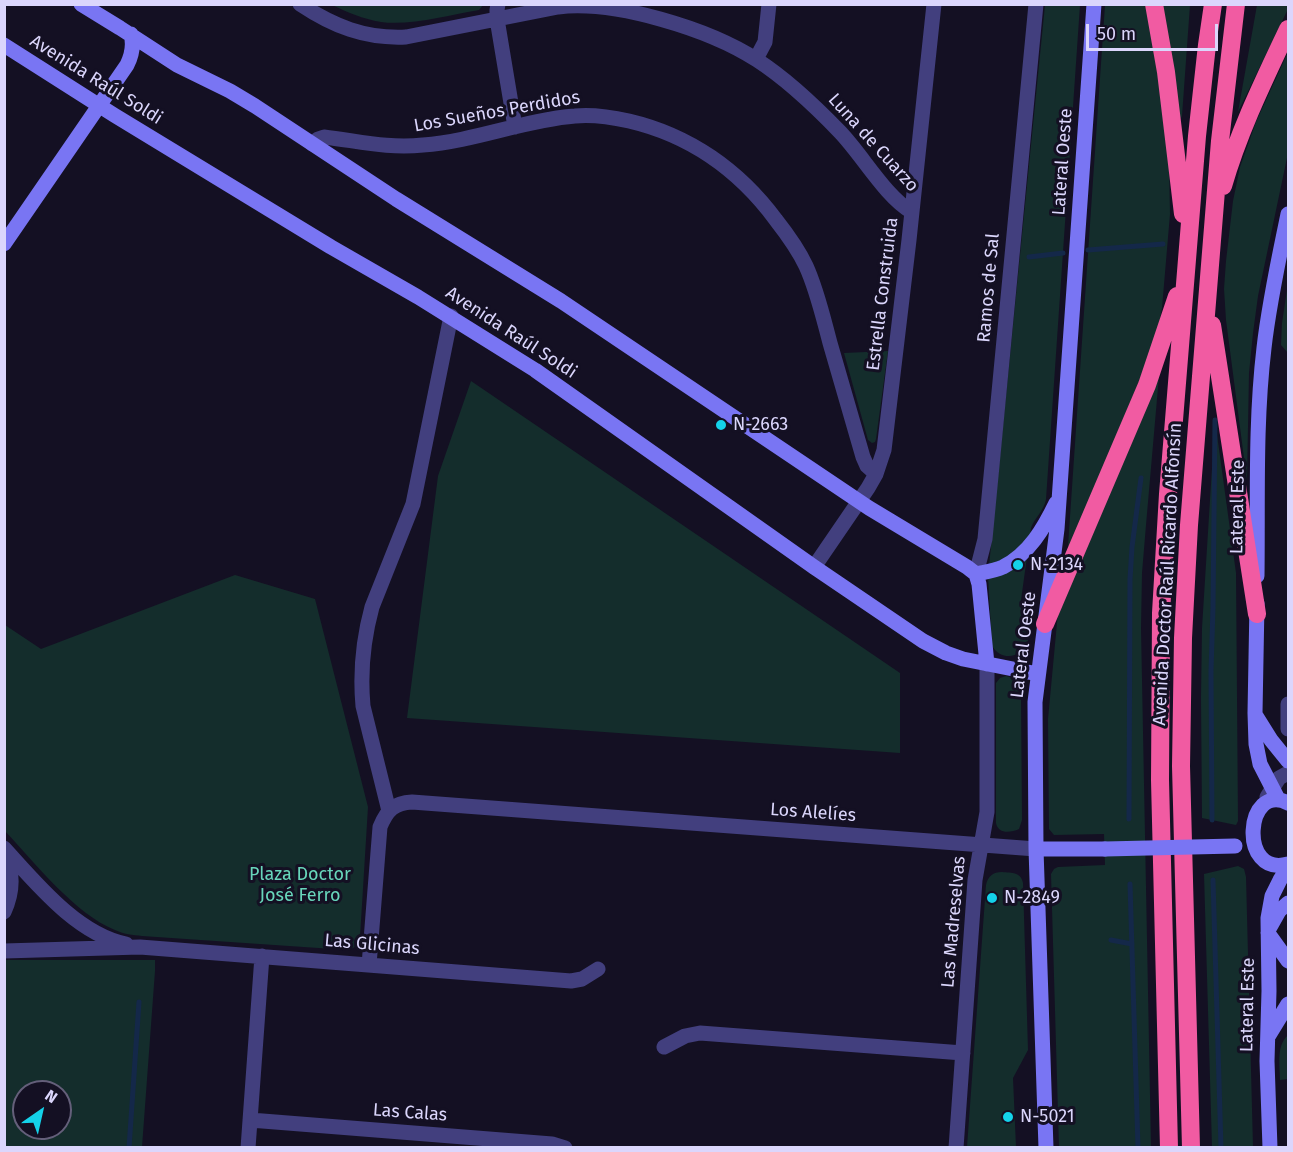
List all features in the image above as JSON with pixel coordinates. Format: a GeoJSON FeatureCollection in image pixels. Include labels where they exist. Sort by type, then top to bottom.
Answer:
{"type":"FeatureCollection","features":[{"type":"Feature","properties":{"kind":"highway"},"geometry":{"type":"LineString","coordinates":[[1045,624],[1152,373],[1187,261],[1166,72],[1154,4]]}},
{"type":"Feature","properties":{"kind":"highway","name":"Avenida Doctor Raúl Ricardo Alfonsín"},"geometry":{"type":"LineString","coordinates":[[1169,1148],[1160,780],[1164,554],[1201,103],[1213,4]]}},
{"type":"Feature","properties":{"kind":"highway","name":"Avenida Doctor Raúl Ricardo Alfonsín"},"geometry":{"type":"LineString","coordinates":[[1191,1148],[1181,766],[1183,638],[1189,525],[1213,222],[1223,107],[1236,4]]}},
{"type":"Feature","properties":{"kind":"highway"},"geometry":{"type":"LineString","coordinates":[[1213,222],[1236,145],[1288,29]]}},
{"type":"Feature","properties":{"kind":"highway"},"geometry":{"type":"LineString","coordinates":[[1207,296],[1257,614]]}},
{"type":"Feature","properties":{"kind":"main road"},"geometry":{"type":"LineString","coordinates":[[81,4],[177,65],[255,106],[396,199],[561,301],[859,501],[964,565],[976,574],[980,587],[987,664]]}},
{"type":"Feature","properties":{"kind":"main road","name":"Lateral Oeste"},"geometry":{"type":"LineString","coordinates":[[1046,1148],[1036,849],[1035,722],[1038,674],[1055,553],[1060,495],[1094,4]]}},
{"type":"Feature","properties":{"kind":"main road"},"geometry":{"type":"LineString","coordinates":[[4,244],[130,60],[133,46],[131,34]]}},
{"type":"Feature","properties":{"kind":"main road","name":"Avenida Raúl Soldi"},"geometry":{"type":"LineString","coordinates":[[4,45],[331,247],[451,316],[549,379],[813,567],[930,645],[955,656],[1038,674]]}},
{"type":"Feature","properties":{"kind":"main road","name":"Lateral Este"},"geometry":{"type":"LineString","coordinates":[[1282,798],[1260,764],[1257,754],[1255,713],[1259,417],[1271,297],[1288,214]]}},
{"type":"Feature","properties":{"kind":"main road"},"geometry":{"type":"LineString","coordinates":[[976,574],[1002,567],[1024,552],[1046,524],[1060,495]]}},
{"type":"Feature","properties":{"kind":"main road"},"geometry":{"type":"LineString","coordinates":[[1255,713],[1265,731],[1288,761]]}},
{"type":"Feature","properties":{"kind":"main road"},"geometry":{"type":"LineString","coordinates":[[1258,854],[1254,843],[1254,820],[1260,808],[1268,801],[1282,798]]}},
{"type":"Feature","properties":{"kind":"main road"},"geometry":{"type":"LineString","coordinates":[[1236,846],[1244,841],[1253,828]]}},
{"type":"Feature","properties":{"kind":"main road","name":"Los Alelíes"},"geometry":{"type":"LineString","coordinates":[[1036,849],[1236,846],[1258,854],[1269,863],[1288,866]]}},
{"type":"Feature","properties":{"kind":"main road","name":"Lateral Este"},"geometry":{"type":"LineString","coordinates":[[1270,1148],[1267,1060],[1269,905],[1288,866]]}},
{"type":"Feature","properties":{"kind":"main road"},"geometry":{"type":"LineString","coordinates":[[1288,903],[1279,911],[1268,933],[1288,961]]}},
{"type":"Feature","properties":{"kind":"main road"},"geometry":{"type":"LineString","coordinates":[[1268,1038],[1288,1004]]}},
{"type":"Feature","properties":{"kind":"street","name":"Luna de Cuarzo"},"geometry":{"type":"LineString","coordinates":[[300,4],[337,26],[367,34],[391,37],[406,37],[498,12],[568,6],[603,6],[691,29],[727,43],[756,59],[784,80],[849,142],[898,203],[912,212]]}},
{"type":"Feature","properties":{"kind":"street"},"geometry":{"type":"LineString","coordinates":[[756,59],[766,39],[769,4]]}},
{"type":"Feature","properties":{"kind":"street","name":"Estrella Construida"},"geometry":{"type":"LineString","coordinates":[[813,567],[876,474],[886,442],[934,4]]}},
{"type":"Feature","properties":{"kind":"street","name":"Ramos de Sal"},"geometry":{"type":"LineString","coordinates":[[976,574],[985,540],[1036,4]]}},
{"type":"Feature","properties":{"kind":"street"},"geometry":{"type":"LineString","coordinates":[[498,12],[515,127]]}},
{"type":"Feature","properties":{"kind":"street","name":"Los Sueños Perdidos"},"geometry":{"type":"LineString","coordinates":[[312,144],[324,137],[384,146],[426,145],[552,119],[578,116],[599,116],[634,123],[663,131],[691,144],[717,160],[772,213],[805,265],[821,310],[863,457],[867,466],[876,474]]}},
{"type":"Feature","properties":{"kind":"street"},"geometry":{"type":"LineString","coordinates":[[369,965],[378,834],[388,811],[363,706],[364,648],[368,621],[374,602],[411,511],[451,316]]}},
{"type":"Feature","properties":{"kind":"street","name":"Las Madreselvas"},"geometry":{"type":"LineString","coordinates":[[956,1148],[975,880],[987,812],[987,664]]}},
{"type":"Feature","properties":{"kind":"street"},"geometry":{"type":"LineString","coordinates":[[1288,704],[1288,729]]}},
{"type":"Feature","properties":{"kind":"street"},"geometry":{"type":"LineString","coordinates":[[1282,798],[1282,775],[1288,772]]}},
{"type":"Feature","properties":{"kind":"street","name":"Los Alelíes"},"geometry":{"type":"LineString","coordinates":[[388,811],[396,805],[412,802],[1036,849]]}},
{"type":"Feature","properties":{"kind":"street","name":"Las Glicinas"},"geometry":{"type":"LineString","coordinates":[[4,848],[45,893],[79,922],[118,942],[140,947]]}},
{"type":"Feature","properties":{"kind":"street"},"geometry":{"type":"LineString","coordinates":[[4,852],[10,864],[12,887],[4,912]]}},
{"type":"Feature","properties":{"kind":"street","name":"Las Glicinas"},"geometry":{"type":"LineString","coordinates":[[4,951],[140,947],[571,981],[582,979],[598,969]]}},
{"type":"Feature","properties":{"kind":"street"},"geometry":{"type":"LineString","coordinates":[[248,1148],[262,956]]}},
{"type":"Feature","properties":{"kind":"street"},"geometry":{"type":"LineString","coordinates":[[664,1047],[685,1035],[700,1033],[963,1053]]}},
{"type":"Feature","properties":{"kind":"street","name":"Las Calas"},"geometry":{"type":"LineString","coordinates":[[250,1120],[552,1144],[565,1148]]}},
{"type":"Feature","properties":{"kind":"green space"},"geometry":{"type":"Polygon","coordinates":[[[332,5],[483,5],[479,10],[392,23],[368,19],[332,5]]]}},
{"type":"Feature","properties":{"kind":"green space"},"geometry":{"type":"Polygon","coordinates":[[[1045,5],[1080,5],[1046,499],[1031,528],[1021,600],[1028,641],[1017,654],[1006,656],[992,646],[988,576],[1045,5]]]}},
{"type":"Feature","properties":{"kind":"green space"},"geometry":{"type":"Polygon","coordinates":[[[1105,5],[1148,5],[1155,42],[1169,165],[1170,214],[1162,308],[1156,340],[1070,547],[1068,546],[1105,5]]]}},
{"type":"Feature","properties":{"kind":"green space"},"geometry":{"type":"Polygon","coordinates":[[[1161,5],[1190,5],[1180,120],[1161,5]]]}},
{"type":"Feature","properties":{"kind":"green space"},"geometry":{"type":"Polygon","coordinates":[[[1257,5],[1288,5],[1288,9],[1238,112],[1257,5]]]}},
{"type":"Feature","properties":{"kind":"green space"},"geometry":{"type":"Polygon","coordinates":[[[1288,52],[1288,153],[1258,296],[1253,333],[1249,373],[1247,481],[1226,320],[1224,289],[1226,261],[1233,201],[1240,167],[1256,122],[1288,52]]]}},
{"type":"Feature","properties":{"kind":"green space"},"geometry":{"type":"Polygon","coordinates":[[[1288,283],[1288,353],[1281,345],[1288,283]]]}},
{"type":"Feature","properties":{"kind":"green space"},"geometry":{"type":"Polygon","coordinates":[[[888,351],[876,439],[872,443],[868,440],[844,353],[888,351]]]}},
{"type":"Feature","properties":{"kind":"green space"},"geometry":{"type":"Polygon","coordinates":[[[1159,376],[1142,573],[1141,628],[1151,1147],[1059,1147],[1051,874],[1058,867],[1105,865],[1104,834],[1054,835],[1049,829],[1048,719],[1058,612],[1159,376]]]}},
{"type":"Feature","properties":{"kind":"green space"},"geometry":{"type":"Polygon","coordinates":[[[471,381],[900,673],[900,753],[407,718],[438,476],[471,381]]]}},
{"type":"Feature","properties":{"kind":"green space"},"geometry":{"type":"Polygon","coordinates":[[[1215,420],[1236,573],[1238,821],[1236,825],[1202,818],[1202,628],[1215,420]]]}},
{"type":"Feature","properties":{"kind":"green space","name":"Plaza Doctor José Ferro"},"geometry":{"type":"Polygon","coordinates":[[[235,575],[315,599],[368,807],[360,937],[356,945],[348,950],[142,936],[118,931],[100,922],[70,900],[5,831],[5,625],[41,649],[235,575]]]}},
{"type":"Feature","properties":{"kind":"green space"},"geometry":{"type":"Polygon","coordinates":[[[1006,676],[1017,682],[1021,695],[1022,820],[1019,829],[1008,832],[999,829],[996,823],[996,683],[1000,678],[1006,676]]]}},
{"type":"Feature","properties":{"kind":"green space"},"geometry":{"type":"Polygon","coordinates":[[[1238,866],[1244,869],[1246,877],[1253,1147],[1212,1147],[1204,874],[1238,866]]]}},
{"type":"Feature","properties":{"kind":"green space"},"geometry":{"type":"Polygon","coordinates":[[[1002,872],[1018,875],[1023,883],[1028,1050],[1013,1078],[1016,1147],[967,1147],[986,885],[991,875],[1002,872]]]}},
{"type":"Feature","properties":{"kind":"green space"},"geometry":{"type":"Polygon","coordinates":[[[5,960],[155,960],[142,1147],[5,1147],[5,960]]]}},
{"type":"Feature","properties":{"kind":"green space"},"geometry":{"type":"Polygon","coordinates":[[[1288,1035],[1288,1079],[1280,1080],[1280,1050],[1288,1035]]]}},
{"type":"Feature","properties":{"kind":"waterway"},"geometry":{"type":"LineString","coordinates":[[1088,250],[1163,244]]}},
{"type":"Feature","properties":{"kind":"waterway"},"geometry":{"type":"LineString","coordinates":[[1029,257],[1063,253]]}},
{"type":"Feature","properties":{"kind":"waterway"},"geometry":{"type":"LineString","coordinates":[[1212,820],[1211,671],[1215,420]]}},
{"type":"Feature","properties":{"kind":"waterway"},"geometry":{"type":"LineString","coordinates":[[1129,819],[1130,579],[1141,478]]}},
{"type":"Feature","properties":{"kind":"waterway"},"geometry":{"type":"LineString","coordinates":[[1213,880],[1221,1148]]}},
{"type":"Feature","properties":{"kind":"waterway"},"geometry":{"type":"LineString","coordinates":[[1130,884],[1138,1148]]}},
{"type":"Feature","properties":{"kind":"waterway"},"geometry":{"type":"LineString","coordinates":[[1111,940],[1132,944]]}},
{"type":"Feature","properties":{"kind":"waterway"},"geometry":{"type":"LineString","coordinates":[[129,1148],[139,1002]]}},
{"type":"Feature","properties":{"kind":"place","name":"N-2663"},"geometry":{"type":"Point","coordinates":[721,425]}},
{"type":"Feature","properties":{"kind":"place","name":"N-2134"},"geometry":{"type":"Point","coordinates":[1018,565]}},
{"type":"Feature","properties":{"kind":"place","name":"N-2849"},"geometry":{"type":"Point","coordinates":[992,898]}},
{"type":"Feature","properties":{"kind":"place","name":"N-5021"},"geometry":{"type":"Point","coordinates":[1008,1117]}}]}
